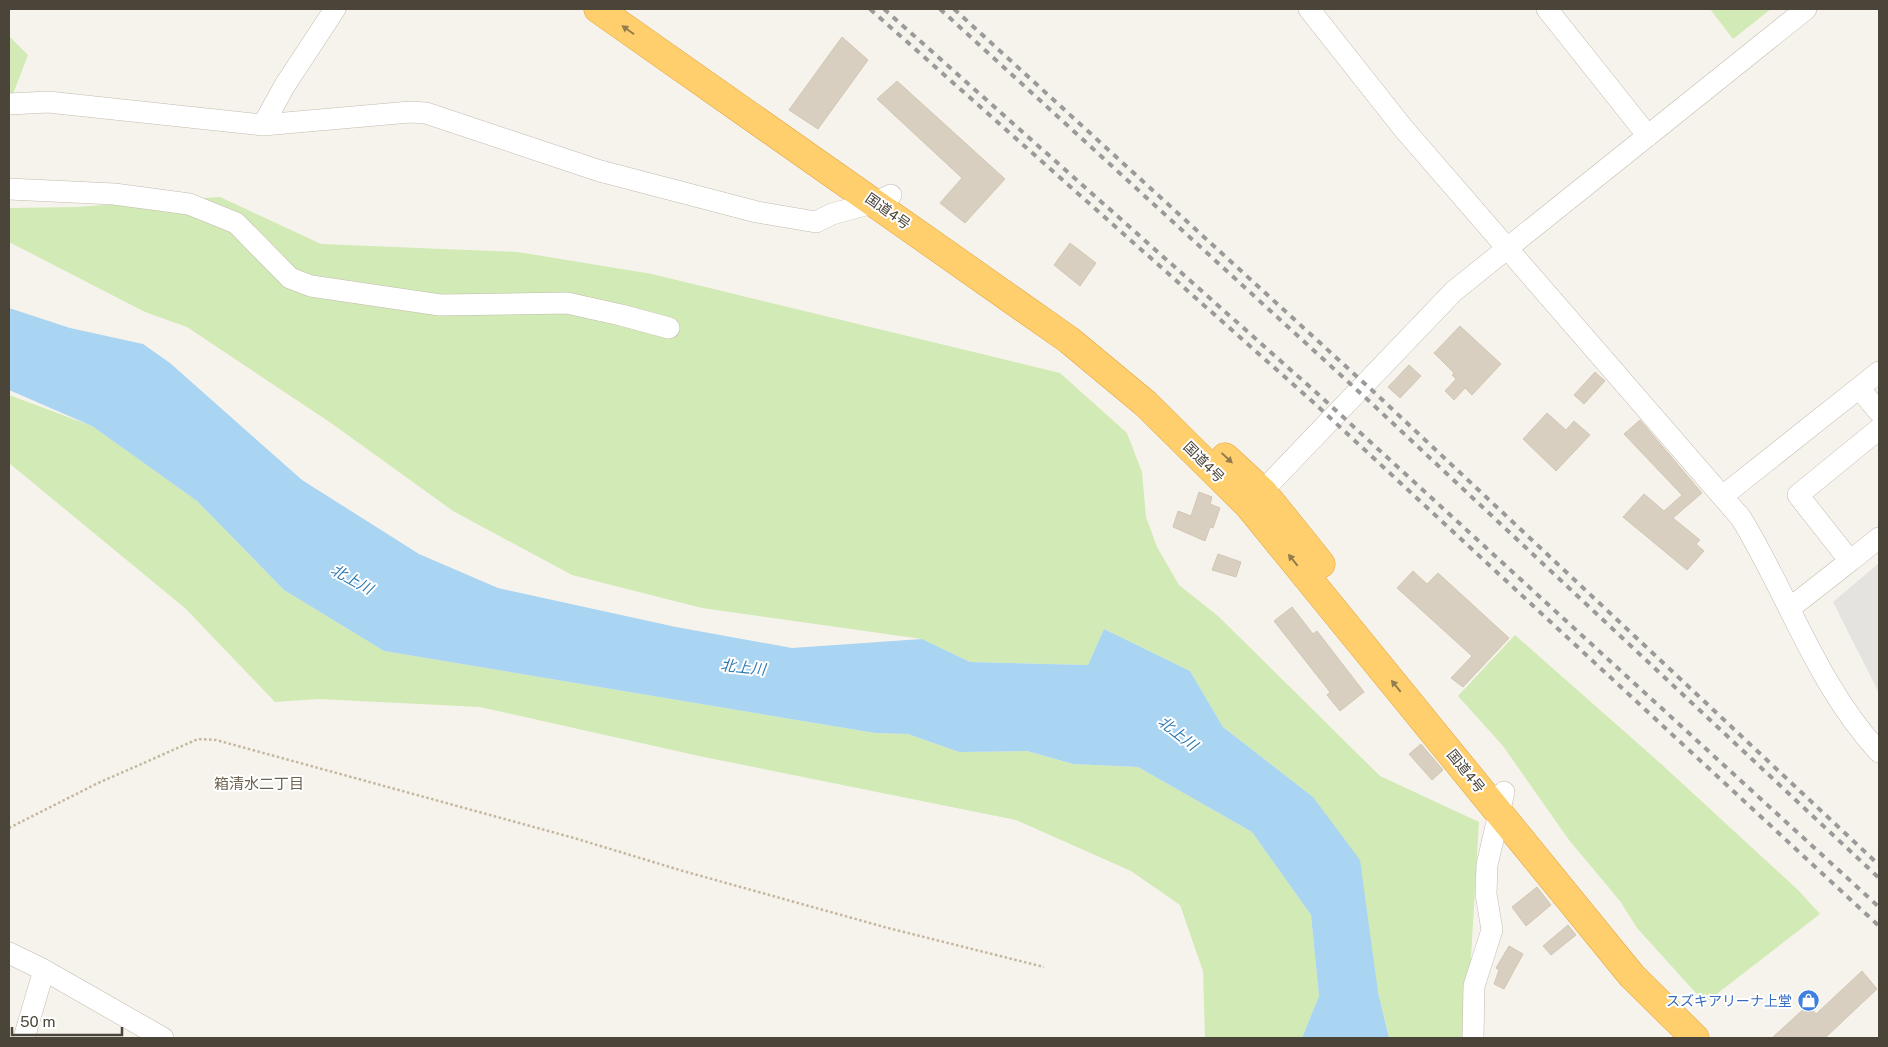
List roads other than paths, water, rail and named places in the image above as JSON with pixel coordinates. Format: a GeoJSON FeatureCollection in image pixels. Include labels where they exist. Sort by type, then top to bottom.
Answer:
{"type":"FeatureCollection","features":[{"type":"Feature","properties":{"kind":"highway","name":"国道4号"},"geometry":{"type":"LineString","coordinates":[[598,9],[1079,328],[1153,389],[1256,498],[1502,802],[1636,958],[1690,1030],[1718,1038]]}},
{"type":"Feature","properties":{"kind":"highway","name":"国道4号"},"geometry":{"type":"LineString","coordinates":[[629,9],[884,198]]}},
{"type":"Feature","properties":{"kind":"street"},"geometry":{"type":"LineString","coordinates":[[263,124],[335,9]]}},
{"type":"Feature","properties":{"kind":"street"},"geometry":{"type":"LineString","coordinates":[[1309,9],[1403,128],[1724,495],[1757,544],[1790,608],[1808,649],[1875,739]]}},
{"type":"Feature","properties":{"kind":"street"},"geometry":{"type":"LineString","coordinates":[[1548,9],[1648,136]]}},
{"type":"Feature","properties":{"kind":"street"},"geometry":{"type":"LineString","coordinates":[[1256,498],[1406,338],[1454,291],[1506,247],[1806,9]]}},
{"type":"Feature","properties":{"kind":"street"},"geometry":{"type":"LineString","coordinates":[[9,104],[48,102],[263,124],[410,112],[426,114],[600,171],[757,212],[816,222],[832,214],[884,198]]}},
{"type":"Feature","properties":{"kind":"street"},"geometry":{"type":"LineString","coordinates":[[9,188],[114,194],[189,204],[236,223],[290,278],[311,286],[440,305],[567,303],[669,328]]}},
{"type":"Feature","properties":{"kind":"street"},"geometry":{"type":"LineString","coordinates":[[1724,495],[1879,372]]}},
{"type":"Feature","properties":{"kind":"street"},"geometry":{"type":"LineString","coordinates":[[1859,388],[1879,412]]}},
{"type":"Feature","properties":{"kind":"street"},"geometry":{"type":"LineString","coordinates":[[1850,561],[1798,495],[1879,429]]}},
{"type":"Feature","properties":{"kind":"street"},"geometry":{"type":"LineString","coordinates":[[1790,608],[1879,538]]}},
{"type":"Feature","properties":{"kind":"street"},"geometry":{"type":"LineString","coordinates":[[1473,1038],[1474,986],[1492,930],[1486,894],[1487,866],[1502,802]]}},
{"type":"Feature","properties":{"kind":"street"},"geometry":{"type":"LineString","coordinates":[[9,953],[44,970],[163,1038]]}},
{"type":"Feature","properties":{"kind":"street"},"geometry":{"type":"LineString","coordinates":[[24,1038],[44,970]]}},
{"type":"Feature","properties":{"kind":"water","name":"北上川"},"geometry":{"type":"Polygon","coordinates":[[[9,308],[70,328],[143,344],[170,363],[302,480],[419,554],[498,588],[676,627],[792,648],[922,639],[970,662],[1088,665],[1104,629],[1190,671],[1223,727],[1313,797],[1360,860],[1378,992],[1389,1038],[1302,1038],[1319,996],[1311,915],[1252,832],[1138,767],[1073,764],[1027,751],[959,752],[908,734],[875,733],[384,651],[284,590],[197,501],[92,426],[9,390],[9,308]]]}},
{"type":"Feature","properties":{"kind":"railway"},"geometry":{"type":"LineString","coordinates":[[870,9],[1313,402],[1879,926]]}},
{"type":"Feature","properties":{"kind":"railway"},"geometry":{"type":"LineString","coordinates":[[884,9],[1319,395],[1879,907]]}},
{"type":"Feature","properties":{"kind":"railway"},"geometry":{"type":"LineString","coordinates":[[940,9],[1368,400],[1879,878]]}},
{"type":"Feature","properties":{"kind":"railway"},"geometry":{"type":"LineString","coordinates":[[954,9],[1375,393],[1879,865]]}},
{"type":"Feature","properties":{"kind":"place","name":"スズキアリーナ上堂"},"geometry":{"type":"Point","coordinates":[1808,1001]}},
{"type":"Feature","properties":{"kind":"district","name":"箱清水二丁目"},"geometry":{"type":"Point","coordinates":[259,783]}}]}
